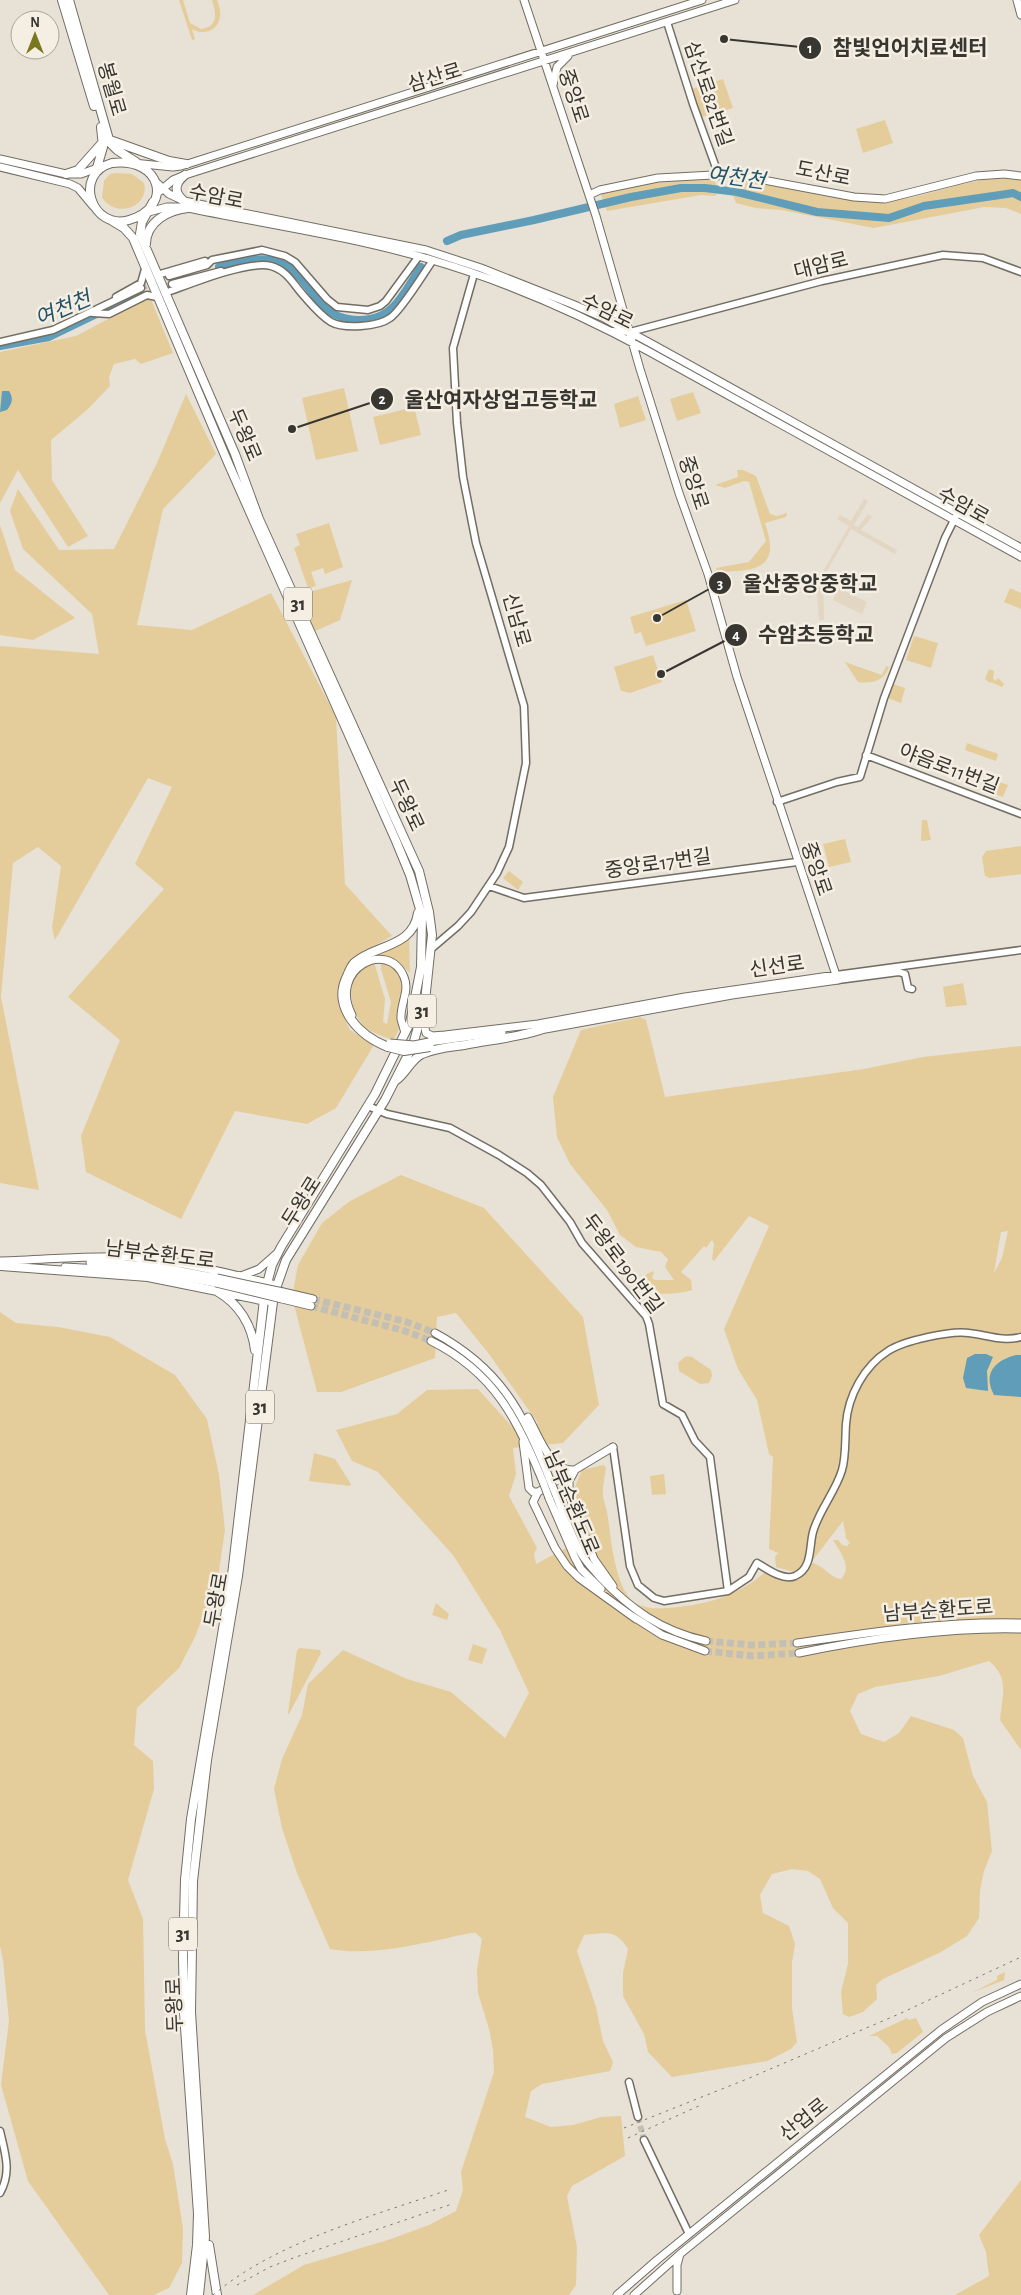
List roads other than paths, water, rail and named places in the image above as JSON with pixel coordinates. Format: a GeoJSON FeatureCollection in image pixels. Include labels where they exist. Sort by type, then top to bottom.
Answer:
{"type":"FeatureCollection","features":[{"type":"Feature","properties":{"kind":"main road"},"geometry":{"type":"LineString","coordinates":[[62,0],[102,123]]}},
{"type":"Feature","properties":{"kind":"main road","name":"봉월로"},"geometry":{"type":"LineString","coordinates":[[69,0],[106,140],[96,171]]}},
{"type":"Feature","properties":{"kind":"main road","name":"중앙로"},"geometry":{"type":"LineString","coordinates":[[524,0],[596,216],[679,492],[708,574],[736,674],[837,978]]}},
{"type":"Feature","properties":{"kind":"main road","name":"삼산로"},"geometry":{"type":"LineString","coordinates":[[136,163],[172,167],[186,164],[702,0]]}},
{"type":"Feature","properties":{"kind":"main road","name":"삼산로"},"geometry":{"type":"LineString","coordinates":[[153,202],[162,189],[173,180],[185,175],[735,0]]}},
{"type":"Feature","properties":{"kind":"main road"},"geometry":{"type":"LineString","coordinates":[[1016,0],[1021,15]]}},
{"type":"Feature","properties":{"kind":"main road"},"geometry":{"type":"LineString","coordinates":[[553,88],[558,67],[572,52]]}},
{"type":"Feature","properties":{"kind":"main road"},"geometry":{"type":"LineString","coordinates":[[66,174],[78,170],[106,140],[169,162],[186,164]]}},
{"type":"Feature","properties":{"kind":"main road","name":"봉월로"},"geometry":{"type":"LineString","coordinates":[[106,140],[117,150],[148,170],[156,182]]}},
{"type":"Feature","properties":{"kind":"main road"},"geometry":{"type":"LineString","coordinates":[[0,159],[66,174],[96,171],[107,164],[136,163]]}},
{"type":"Feature","properties":{"kind":"main road"},"geometry":{"type":"LineString","coordinates":[[0,167],[70,184],[78,188],[109,219],[126,221],[139,215],[153,202],[156,193],[156,182]]}},
{"type":"Feature","properties":{"kind":"main road"},"geometry":{"type":"LineString","coordinates":[[94,206],[90,188],[96,171]]}},
{"type":"Feature","properties":{"kind":"main road","name":"도산로"},"geometry":{"type":"LineString","coordinates":[[589,195],[600,190],[658,178],[745,176],[846,196],[885,199],[976,176],[994,174],[1021,176]]}},
{"type":"Feature","properties":{"kind":"main road"},"geometry":{"type":"LineString","coordinates":[[146,248],[147,234],[151,226],[186,204],[177,194],[176,187],[178,181],[185,175]]}},
{"type":"Feature","properties":{"kind":"main road","name":"수암로"},"geometry":{"type":"LineString","coordinates":[[156,182],[162,189],[186,204],[419,256],[474,274],[574,313],[633,342],[956,516],[1021,548]]}},
{"type":"Feature","properties":{"kind":"main road","name":"두왕로"},"geometry":{"type":"LineString","coordinates":[[153,202],[139,229],[146,248],[240,467],[259,519],[419,871],[429,912],[431,949],[422,1012],[413,1044],[378,1110],[291,1252],[276,1285],[241,1554],[207,1760],[193,1881],[191,2012],[205,2215],[204,2260],[199,2295]]}},
{"type":"Feature","properties":{"kind":"main road","name":"수암로"},"geometry":{"type":"LineString","coordinates":[[139,215],[186,204],[426,250],[481,268],[602,317],[956,516],[1021,557]]}},
{"type":"Feature","properties":{"kind":"main road","name":"두왕로"},"geometry":{"type":"LineString","coordinates":[[109,219],[131,235],[286,596],[374,790],[410,875],[422,916],[421,967],[410,1022],[405,1034],[388,1072],[281,1247],[266,1282],[234,1565],[191,1819],[185,1880],[184,2013],[198,2228],[191,2295]]}},
{"type":"Feature","properties":{"kind":"main road"},"geometry":{"type":"LineString","coordinates":[[602,317],[618,313],[621,308],[621,302]]}},
{"type":"Feature","properties":{"kind":"main road"},"geometry":{"type":"LineString","coordinates":[[668,362],[666,357],[672,355]]}},
{"type":"Feature","properties":{"kind":"main road"},"geometry":{"type":"LineString","coordinates":[[419,904],[417,921],[408,934],[385,948],[363,956],[352,964],[342,985],[343,1005],[352,1023],[374,1041],[404,1050],[539,1027]]}},
{"type":"Feature","properties":{"kind":"main road"},"geometry":{"type":"LineString","coordinates":[[389,1045],[362,1028],[350,1012],[346,989],[349,980],[358,966],[373,959],[388,961],[397,966],[404,976],[406,985],[401,1018],[405,1034]]}},
{"type":"Feature","properties":{"kind":"main road","name":"신선로"},"geometry":{"type":"LineString","coordinates":[[422,1012],[426,1033],[432,1036],[539,1027],[837,978]]}},
{"type":"Feature","properties":{"kind":"main road"},"geometry":{"type":"LineString","coordinates":[[394,1082],[403,1076],[413,1060],[421,1054],[439,1049],[522,1036],[539,1027]]}},
{"type":"Feature","properties":{"kind":"main road"},"geometry":{"type":"LineString","coordinates":[[238,1276],[259,1269],[281,1247]]}},
{"type":"Feature","properties":{"kind":"main road"},"geometry":{"type":"LineString","coordinates":[[0,1264],[128,1257],[175,1263],[276,1285]]}},
{"type":"Feature","properties":{"kind":"main road"},"geometry":{"type":"LineString","coordinates":[[0,1264],[215,1283],[235,1294],[273,1303]]}},
{"type":"Feature","properties":{"kind":"main road","name":"남부순환도로"},"geometry":{"type":"LineString","coordinates":[[0,1264],[138,1264],[170,1268],[215,1283],[312,1303]]}},
{"type":"Feature","properties":{"kind":"main road"},"geometry":{"type":"LineString","coordinates":[[235,1294],[241,1293],[246,1287],[246,1281],[238,1276]]}},
{"type":"Feature","properties":{"kind":"main road"},"geometry":{"type":"LineString","coordinates":[[215,1283],[244,1318],[254,1343],[256,1364]]}},
{"type":"Feature","properties":{"kind":"main road","name":"남부순환도로"},"geometry":{"type":"LineString","coordinates":[[435,1333],[468,1353],[492,1376],[502,1386],[528,1426],[569,1547],[581,1569],[613,1601],[636,1619],[673,1640],[705,1651]]}},
{"type":"Feature","properties":{"kind":"main road","name":"남부순환도로"},"geometry":{"type":"LineString","coordinates":[[431,1341],[452,1352],[474,1369],[496,1390],[513,1415],[546,1481]]}},
{"type":"Feature","properties":{"kind":"main road"},"geometry":{"type":"LineString","coordinates":[[492,1376],[525,1413],[556,1463],[564,1470],[576,1469]]}},
{"type":"Feature","properties":{"kind":"main road"},"geometry":{"type":"LineString","coordinates":[[513,1415],[526,1452],[524,1460],[529,1488],[532,1492],[538,1492]]}},
{"type":"Feature","properties":{"kind":"main road"},"geometry":{"type":"LineString","coordinates":[[613,1447],[538,1492],[533,1499],[534,1508],[563,1560],[579,1578],[636,1619]]}},
{"type":"Feature","properties":{"kind":"main road"},"geometry":{"type":"LineString","coordinates":[[576,1469],[570,1478],[568,1491],[594,1560],[630,1606]]}},
{"type":"Feature","properties":{"kind":"main road","name":"남부순환도로"},"geometry":{"type":"LineString","coordinates":[[552,1496],[582,1556],[589,1566],[630,1606],[664,1628],[706,1641]]}},
{"type":"Feature","properties":{"kind":"main road","name":"남부순환도로"},"geometry":{"type":"LineString","coordinates":[[798,1643],[913,1628],[974,1623],[1021,1623]]}},
{"type":"Feature","properties":{"kind":"main road","name":"남부순환도로"},"geometry":{"type":"LineString","coordinates":[[799,1653],[914,1634],[974,1629],[1021,1629]]}},
{"type":"Feature","properties":{"kind":"main road","name":"산업로"},"geometry":{"type":"LineString","coordinates":[[617,2295],[689,2234],[941,2030],[968,2010],[1021,1984]]}},
{"type":"Feature","properties":{"kind":"main road","name":"산업로"},"geometry":{"type":"LineString","coordinates":[[634,2295],[680,2254],[946,2038],[986,2012],[1021,1996]]}},
{"type":"Feature","properties":{"kind":"main road"},"geometry":{"type":"LineString","coordinates":[[205,2215],[212,2276],[217,2295]]}},
{"type":"Feature","properties":{"kind":"main road"},"geometry":{"type":"LineString","coordinates":[[677,2291],[677,2265],[680,2254]]}},
{"type":"Feature","properties":{"kind":"street","name":"삼산로82번길"},"geometry":{"type":"LineString","coordinates":[[667,22],[693,104],[719,176]]}},
{"type":"Feature","properties":{"kind":"street"},"geometry":{"type":"LineString","coordinates":[[157,275],[262,250],[285,256],[296,262],[327,299],[337,306],[368,310],[380,306],[386,301],[419,256]]}},
{"type":"Feature","properties":{"kind":"street","name":"대암로"},"geometry":{"type":"LineString","coordinates":[[611,331],[630,332],[822,282],[943,255],[983,258],[1021,272]]}},
{"type":"Feature","properties":{"kind":"street"},"geometry":{"type":"LineString","coordinates":[[165,292],[227,272],[259,266],[270,266],[288,274],[299,292],[321,315],[334,323],[359,326],[373,324],[392,317],[433,260]]}},
{"type":"Feature","properties":{"kind":"street"},"geometry":{"type":"LineString","coordinates":[[169,276],[209,262]]}},
{"type":"Feature","properties":{"kind":"street"},"geometry":{"type":"LineString","coordinates":[[92,312],[109,314],[143,290],[145,269]]}},
{"type":"Feature","properties":{"kind":"street"},"geometry":{"type":"LineString","coordinates":[[172,284],[218,270],[227,272]]}},
{"type":"Feature","properties":{"kind":"street","name":"신남로"},"geometry":{"type":"LineString","coordinates":[[431,949],[461,923],[498,873],[509,847],[526,763],[524,706],[476,543],[463,477],[457,423],[453,348],[474,274]]}},
{"type":"Feature","properties":{"kind":"street"},"geometry":{"type":"LineString","coordinates":[[0,342],[53,330],[92,312],[100,305],[143,290],[157,297]]}},
{"type":"Feature","properties":{"kind":"street"},"geometry":{"type":"LineString","coordinates":[[777,802],[836,782],[860,777],[884,698],[956,516]]}},
{"type":"Feature","properties":{"kind":"street","name":"야음로11번길"},"geometry":{"type":"LineString","coordinates":[[866,755],[1021,814]]}},
{"type":"Feature","properties":{"kind":"street","name":"중앙로17번길"},"geometry":{"type":"LineString","coordinates":[[488,886],[524,898],[797,862]]}},
{"type":"Feature","properties":{"kind":"street","name":"신선로"},"geometry":{"type":"LineString","coordinates":[[837,978],[910,965],[1021,950]]}},
{"type":"Feature","properties":{"kind":"street"},"geometry":{"type":"LineString","coordinates":[[897,972],[910,965]]}},
{"type":"Feature","properties":{"kind":"street"},"geometry":{"type":"LineString","coordinates":[[897,972],[905,974],[908,988],[912,989]]}},
{"type":"Feature","properties":{"kind":"street","name":"신선로"},"geometry":{"type":"LineString","coordinates":[[837,978],[897,972]]}},
{"type":"Feature","properties":{"kind":"street","name":"두왕로190번길"},"geometry":{"type":"LineString","coordinates":[[368,1106],[450,1128],[499,1155],[541,1185],[575,1228],[582,1243],[646,1316],[663,1404],[682,1416],[695,1441],[710,1457],[728,1591]]}},
{"type":"Feature","properties":{"kind":"street"},"geometry":{"type":"LineString","coordinates":[[613,1447],[630,1566],[638,1584],[645,1593],[664,1601],[728,1591],[749,1577],[757,1562],[776,1573],[794,1576],[804,1569],[810,1554],[813,1530],[842,1472],[846,1421],[856,1388],[864,1373],[885,1353],[916,1341],[951,1333],[968,1332],[1004,1340],[1021,1337]]}},
{"type":"Feature","properties":{"kind":"street"},"geometry":{"type":"LineString","coordinates":[[629,2082],[638,2117]]}},
{"type":"Feature","properties":{"kind":"street"},"geometry":{"type":"LineString","coordinates":[[0,2131],[8,2164],[7,2181],[0,2193]]}},
{"type":"Feature","properties":{"kind":"street"},"geometry":{"type":"LineString","coordinates":[[644,2140],[689,2234]]}},
{"type":"Feature","properties":{"kind":"water"},"geometry":{"type":"Polygon","coordinates":[[[2,391],[9,391],[12,401],[7,410],[0,412],[2,391]]]}},
{"type":"Feature","properties":{"kind":"water"},"geometry":{"type":"Polygon","coordinates":[[[975,1354],[986,1354],[993,1357],[987,1371],[988,1391],[966,1388],[963,1378],[967,1358],[975,1354]]]}},
{"type":"Feature","properties":{"kind":"water"},"geometry":{"type":"Polygon","coordinates":[[[1021,1355],[1021,1397],[994,1395],[990,1374],[1002,1360],[1021,1355]]]}},
{"type":"Feature","properties":{"kind":"waterway","name":"여천천"},"geometry":{"type":"LineString","coordinates":[[447,241],[461,235],[631,197],[681,188],[705,188],[737,192],[817,212],[889,218],[924,206],[1013,193],[1021,197]]}},
{"type":"Feature","properties":{"kind":"waterway","name":"여천천"},"geometry":{"type":"LineString","coordinates":[[219,267],[257,259],[279,262],[298,275],[322,305],[330,311],[348,319],[358,320],[378,317],[387,312],[402,296],[421,267]]}},
{"type":"Feature","properties":{"kind":"waterway","name":"여천천"},"geometry":{"type":"LineString","coordinates":[[0,346],[49,337],[138,294]]}},
{"type":"Feature","properties":{"kind":"tunnel"},"geometry":{"type":"LineString","coordinates":[[141,288],[169,276]]}},
{"type":"Feature","properties":{"kind":"tunnel"},"geometry":{"type":"LineString","coordinates":[[313,1299],[407,1322],[435,1333]]}},
{"type":"Feature","properties":{"kind":"tunnel"},"geometry":{"type":"LineString","coordinates":[[311,1306],[405,1331],[431,1341]]}},
{"type":"Feature","properties":{"kind":"tunnel"},"geometry":{"type":"LineString","coordinates":[[706,1641],[752,1645],[797,1643]]}},
{"type":"Feature","properties":{"kind":"tunnel"},"geometry":{"type":"LineString","coordinates":[[705,1651],[753,1656],[799,1653]]}},
{"type":"Feature","properties":{"kind":"tunnel"},"geometry":{"type":"LineString","coordinates":[[638,2117],[644,2140]]}},
{"type":"Feature","properties":{"kind":"railway"},"geometry":{"type":"LineString","coordinates":[[624,2128],[747,2079],[899,2014],[1021,1957]]}},
{"type":"Feature","properties":{"kind":"railway"},"geometry":{"type":"LineString","coordinates":[[628,2138],[703,2104]]}},
{"type":"Feature","properties":{"kind":"railway"},"geometry":{"type":"LineString","coordinates":[[213,2295],[238,2276],[266,2259],[296,2245],[358,2220],[451,2189]]}},
{"type":"Feature","properties":{"kind":"railway"},"geometry":{"type":"LineString","coordinates":[[237,2285],[270,2267],[296,2257],[452,2204]]}},
{"type":"Feature","properties":{"kind":"place","name":"참빛언어치료센터"},"geometry":{"type":"Point","coordinates":[724,39]}},
{"type":"Feature","properties":{"kind":"place","name":"울산여자상업고등학교"},"geometry":{"type":"Point","coordinates":[292,429]}},
{"type":"Feature","properties":{"kind":"place","name":"울산중앙중학교"},"geometry":{"type":"Point","coordinates":[657,618]}},
{"type":"Feature","properties":{"kind":"place","name":"수암초등학교"},"geometry":{"type":"Point","coordinates":[661,674]}}]}
